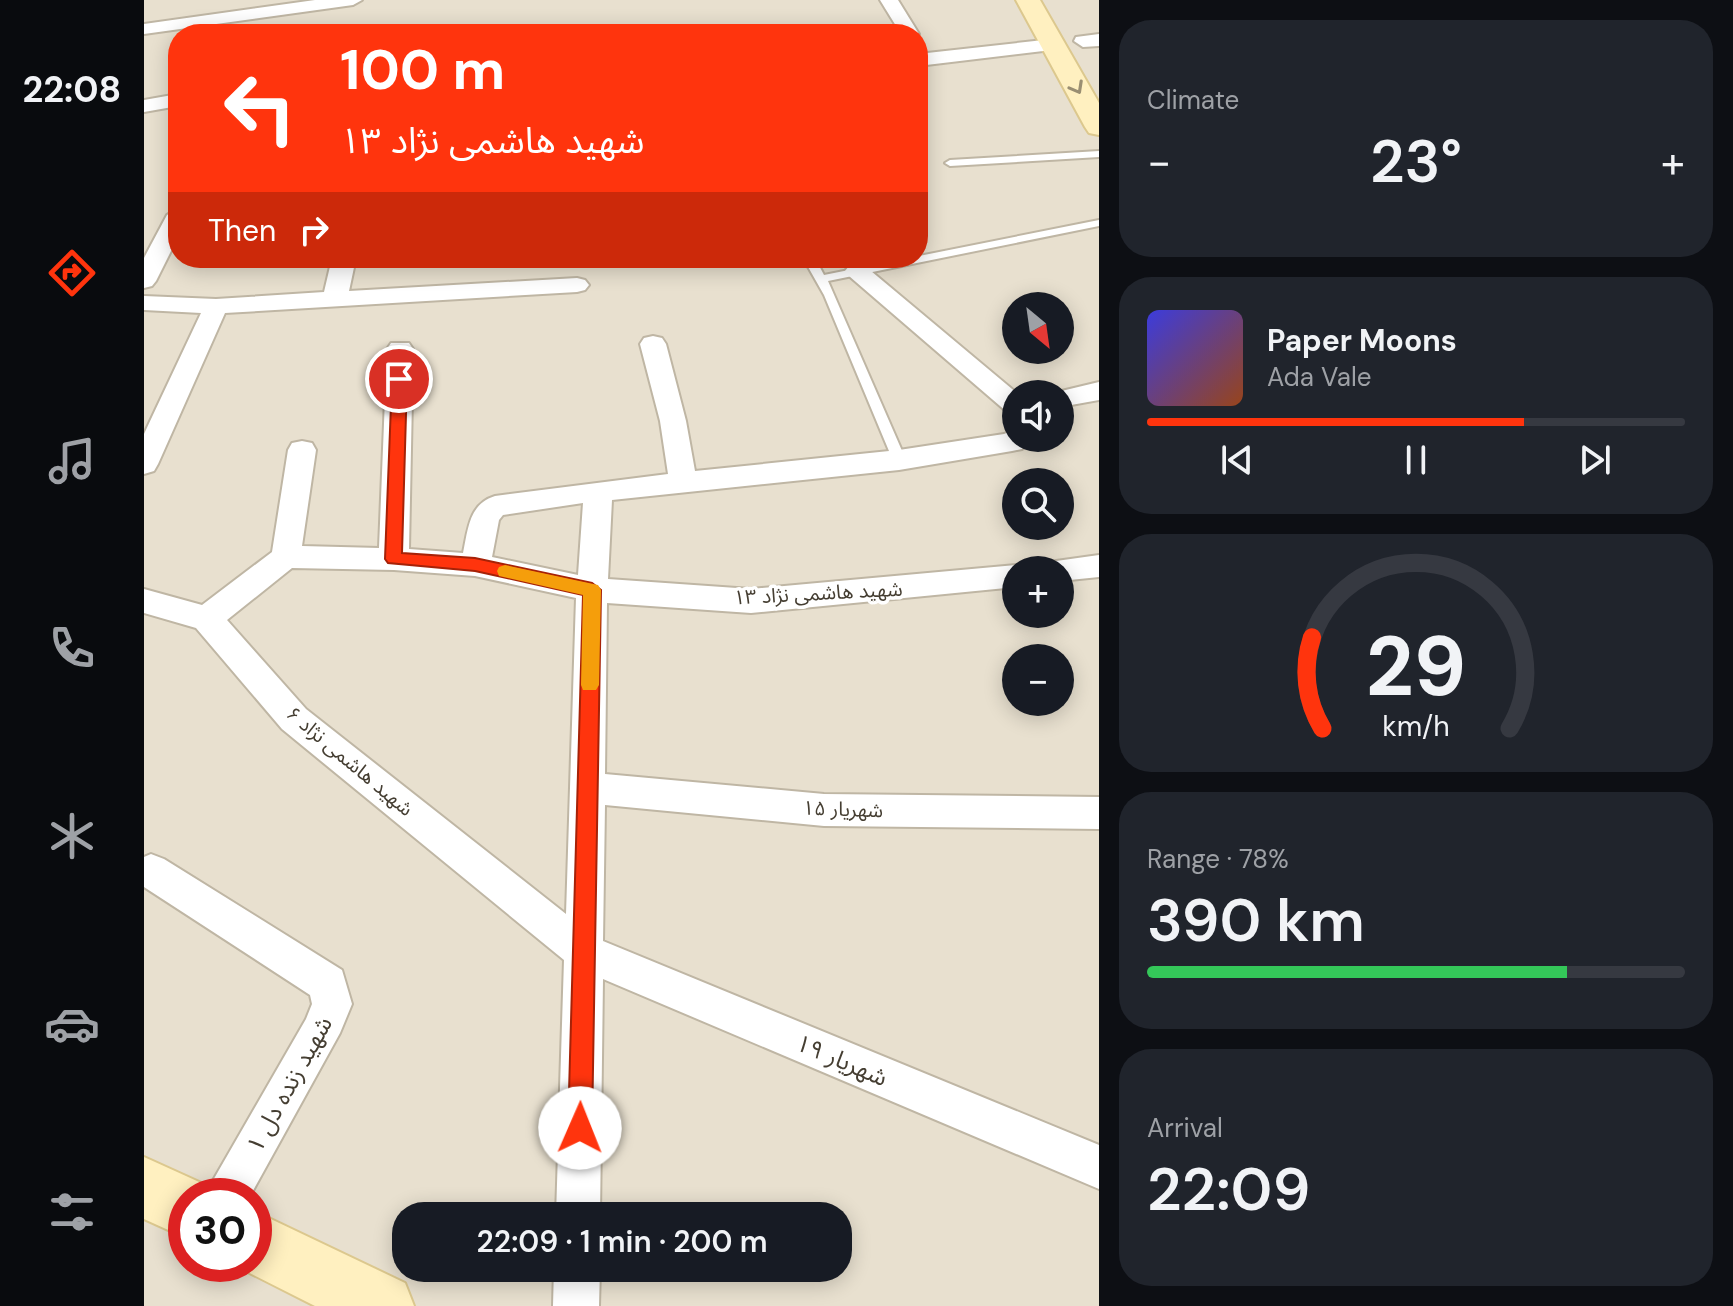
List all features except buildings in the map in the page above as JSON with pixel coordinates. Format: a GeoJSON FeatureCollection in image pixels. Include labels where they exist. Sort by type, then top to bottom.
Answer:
{"type":"FeatureCollection","features":[{"type":"Feature","properties":{"kind":"main road"},"geometry":{"type":"LineString","coordinates":[[1028,0],[1099,127]]}},
{"type":"Feature","properties":{"kind":"main road"},"geometry":{"type":"LineString","coordinates":[[1053,45],[1084,34],[1099,67]]}},
{"type":"Feature","properties":{"kind":"main road"},"geometry":{"type":"LineString","coordinates":[[144,1187],[168,1199]]}},
{"type":"Feature","properties":{"kind":"main road"},"geometry":{"type":"LineString","coordinates":[[272,1251],[382,1306]]}},
{"type":"Feature","properties":{"kind":"street"},"geometry":{"type":"LineString","coordinates":[[180,24],[353,0]]}},
{"type":"Feature","properties":{"kind":"street"},"geometry":{"type":"LineString","coordinates":[[889,0],[904,24]]}},
{"type":"Feature","properties":{"kind":"street"},"geometry":{"type":"LineString","coordinates":[[144,29],[168,26]]}},
{"type":"Feature","properties":{"kind":"street"},"geometry":{"type":"LineString","coordinates":[[928,54],[1053,45]]}},
{"type":"Feature","properties":{"kind":"street"},"geometry":{"type":"LineString","coordinates":[[144,106],[168,102]]}},
{"type":"Feature","properties":{"kind":"street"},"geometry":{"type":"LineString","coordinates":[[144,281],[168,234]]}},
{"type":"Feature","properties":{"kind":"street"},"geometry":{"type":"LineString","coordinates":[[335,299],[342,268]]}},
{"type":"Feature","properties":{"kind":"street"},"geometry":{"type":"LineString","coordinates":[[857,271],[1002,394]]}},
{"type":"Feature","properties":{"kind":"street"},"geometry":{"type":"LineString","coordinates":[[144,303],[216,306],[577,285]]}},
{"type":"Feature","properties":{"kind":"street"},"geometry":{"type":"LineString","coordinates":[[144,464],[216,306]]}},
{"type":"Feature","properties":{"kind":"street"},"geometry":{"type":"LineString","coordinates":[[653,344],[673,421],[683,482]]}},
{"type":"Feature","properties":{"kind":"street"},"geometry":{"type":"LineString","coordinates":[[394,559],[400,349]]}},
{"type":"Feature","properties":{"kind":"street"},"geometry":{"type":"LineString","coordinates":[[1074,395],[1099,391]]}},
{"type":"Feature","properties":{"kind":"street"},"geometry":{"type":"LineString","coordinates":[[475,565],[485,516],[495,506],[598,491],[899,460],[1002,444]]}},
{"type":"Feature","properties":{"kind":"street"},"geometry":{"type":"LineString","coordinates":[[144,601],[207,619],[286,557],[302,450]]}},
{"type":"Feature","properties":{"kind":"street"},"geometry":{"type":"LineString","coordinates":[[578,1202],[592,590],[598,491]]}},
{"type":"Feature","properties":{"kind":"street","name":"شهید هاشمی نژاد ۱۳"},"geometry":{"type":"LineString","coordinates":[[286,557],[394,559],[475,565],[592,590],[751,601],[1002,578]]}},
{"type":"Feature","properties":{"kind":"street"},"geometry":{"type":"LineString","coordinates":[[1074,569],[1099,566]]}},
{"type":"Feature","properties":{"kind":"street","name":"شهید هاشمی نژاد ۶"},"geometry":{"type":"LineString","coordinates":[[207,619],[294,719],[584,952]]}},
{"type":"Feature","properties":{"kind":"street","name":"شهریار ۱۵"},"geometry":{"type":"LineString","coordinates":[[588,788],[824,810],[1099,813]]}},
{"type":"Feature","properties":{"kind":"street","name":"شهید زنده دل ۱"},"geometry":{"type":"LineString","coordinates":[[151,871],[328,984],[332,1004],[320,1033],[236,1178]]}},
{"type":"Feature","properties":{"kind":"street","name":"شهریار ۱۹"},"geometry":{"type":"LineString","coordinates":[[584,952],[1099,1167]]}},
{"type":"Feature","properties":{"kind":"street"},"geometry":{"type":"LineString","coordinates":[[576,1306],[577,1282]]}},
{"type":"Feature","properties":{"kind":"lane"},"geometry":{"type":"LineString","coordinates":[[950,163],[1099,154]]}},
{"type":"Feature","properties":{"kind":"lane"},"geometry":{"type":"LineString","coordinates":[[928,257],[1099,223]]}},
{"type":"Feature","properties":{"kind":"lane"},"geometry":{"type":"LineString","coordinates":[[815,268],[899,460]]}},
{"type":"Feature","properties":{"kind":"lane"},"geometry":{"type":"LineString","coordinates":[[821,279],[872,268]]}},
{"type":"Feature","properties":{"kind":"shaded area"},"geometry":{"type":"Polygon","coordinates":[[[144,0],[1099,0],[1099,1306],[144,1306],[144,0]]]}},
{"type":"Feature","properties":{"kind":"slow traffic"},"geometry":{"type":"LineString","coordinates":[[505,571],[592,590],[590,685]]}},
{"type":"Feature","properties":{"kind":"route"},"geometry":{"type":"LineString","coordinates":[[399,379],[394,559],[475,565],[592,590],[580,1128]]}}]}
